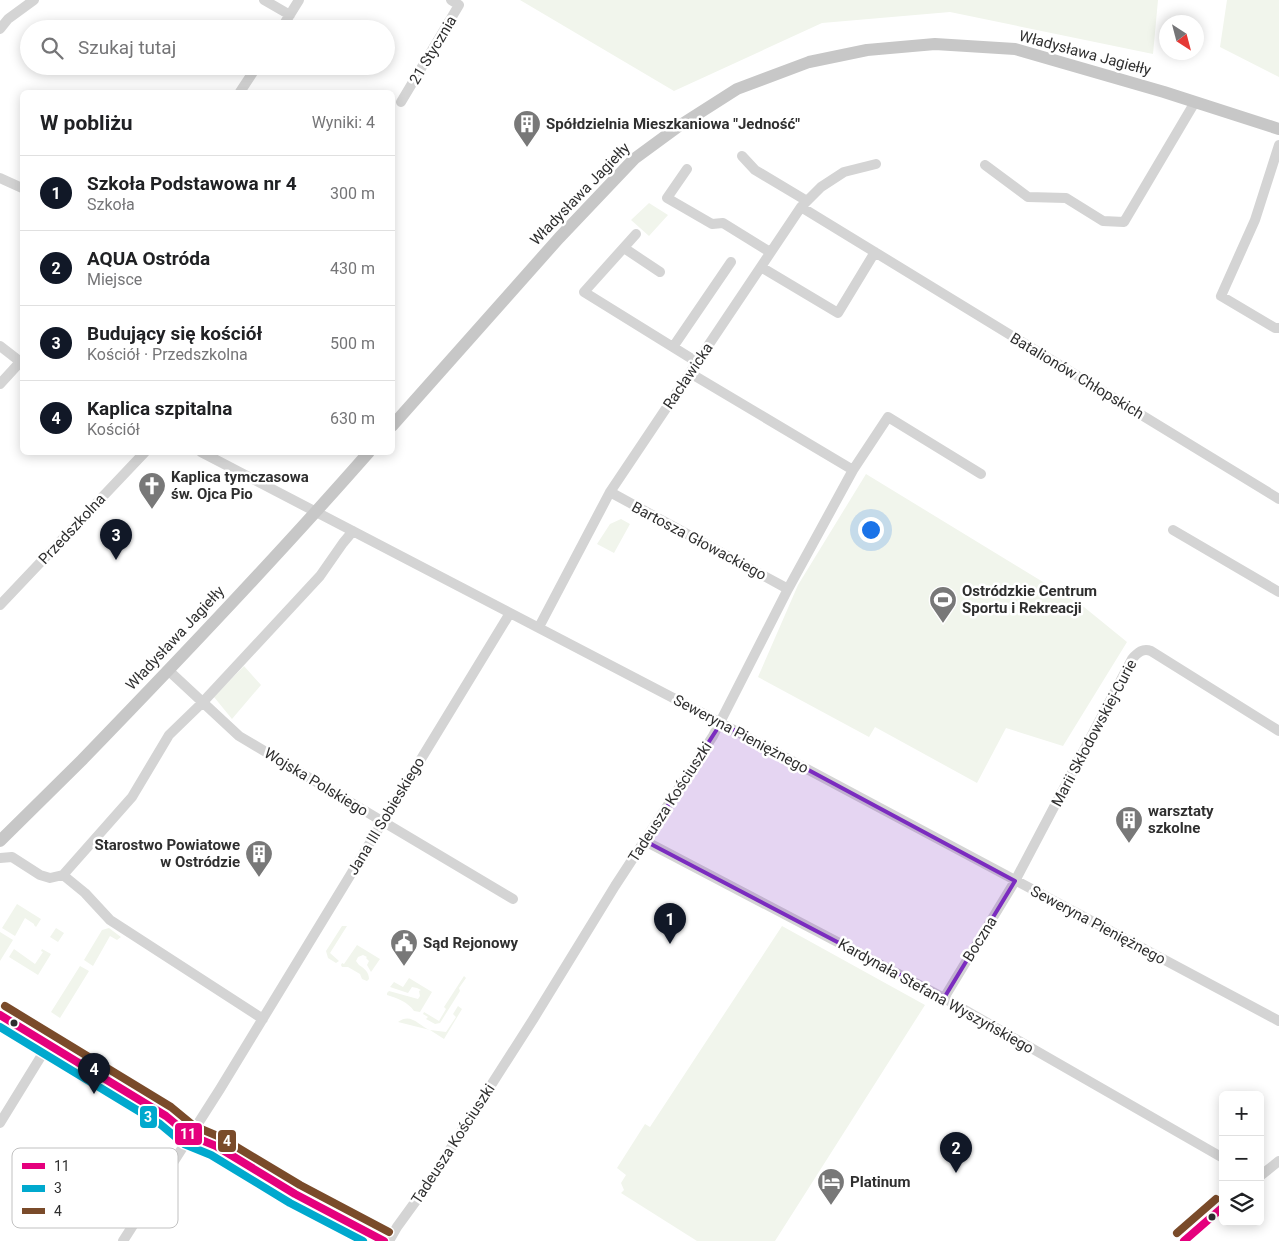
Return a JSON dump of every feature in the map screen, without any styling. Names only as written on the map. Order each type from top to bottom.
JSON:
[{"type":"main road","name":"Władysława Jagiełły","points":[[395,423],[559,238],[634,159],[679,126],[737,89],[809,62],[866,50],[935,44],[1015,49],[1093,71],[1279,129]]},
{"type":"main road","name":"Władysława Jagiełły","points":[[0,841],[80,762],[168,670],[316,512],[366,455]]},
{"type":"street","points":[[0,28],[8,19],[34,0]]},
{"type":"street","points":[[264,0],[290,15]]},
{"type":"street","points":[[287,20],[299,0]]},
{"type":"street","name":"21 Stycznia","points":[[401,102],[459,5],[451,0]]},
{"type":"street","points":[[241,90],[251,75]]},
{"type":"street","points":[[985,165],[1028,197],[1066,198],[1103,221],[1124,222],[1195,102]]},
{"type":"street","points":[[1279,145],[1254,220],[1221,296],[1275,328],[1279,328]]},
{"type":"street","name":"Batalionów Chłopskich","points":[[742,156],[754,170],[875,252],[1279,499]]},
{"type":"street","name":"Racławicka","points":[[539,628],[610,492],[804,204],[821,187],[844,172],[876,164]]},
{"type":"street","points":[[687,169],[667,198],[712,224],[723,224],[770,252]]},
{"type":"street","points":[[0,178],[20,187]]},
{"type":"street","points":[[636,234],[584,292],[697,362]]},
{"type":"street","points":[[624,248],[660,272]]},
{"type":"street","points":[[761,267],[838,313],[875,252]]},
{"type":"street","points":[[673,347],[731,262]]},
{"type":"street","points":[[0,346],[20,361]]},
{"type":"street","points":[[0,384],[20,364]]},
{"type":"street","points":[[690,373],[853,470]]},
{"type":"street","name":"Tadeusza Kościuszki","points":[[388,1241],[426,1187],[720,723],[788,589],[853,470],[888,417],[981,474]]},
{"type":"street","name":"Przedszkolna","points":[[0,605],[142,455]]},
{"type":"street","name":"Seweryna Pieniężnego","points":[[206,455],[720,723],[1279,1021]]},
{"type":"street","name":"Bartosza Głowackiego","points":[[610,492],[788,589]]},
{"type":"street","points":[[1173,530],[1279,592]]},
{"type":"street","points":[[0,858],[12,857],[40,875],[50,878],[62,875],[132,797],[168,735],[202,703],[320,576],[353,531]]},
{"type":"street","name":"Jana III Sobieskiego","points":[[178,1153],[197,1126],[263,1019],[510,613]]},
{"type":"street","name":"Marii Skłodowskiej-Curie","points":[[1016,881],[1132,658],[1140,651],[1152,651],[1279,731]]},
{"type":"street","name":"Wojska Polskiego","points":[[168,670],[239,736],[513,899]]},
{"type":"street","name":"Kardynała Stefana Wyszyńskiego","points":[[645,841],[944,998],[1219,1156]]},
{"type":"street","points":[[62,875],[85,893],[110,920],[263,1019]]},
{"type":"street","name":"Boczna","points":[[944,998],[1016,881]]},
{"type":"street","points":[[0,1015],[166,1116],[189,1135],[216,1146],[295,1194],[384,1241]]},
{"type":"street","points":[[0,1123],[48,1044]]},
{"type":"street","points":[[1264,1173],[1279,1160]]},
{"type":"street","points":[[1184,1241],[1219,1210]]},
{"type":"street","name":"Jana III Sobieskiego","points":[[124,1241],[132,1228]]},
{"type":"highlighted area","points":[[721,723],[1015,881],[944,998],[645,841]]},
{"type":"shaded area","points":[[520,0],[1158,0],[1153,54],[950,12],[822,23],[674,91]]},
{"type":"shaded area","points":[[1227,0],[1279,0],[1279,77],[1220,47]]},
{"type":"shaded area","points":[[649,203],[668,215],[649,236],[631,220]]},
{"type":"shaded area","name":"Ostródzkie Centrum Sportu i Rekreacji","points":[[866,474],[1084,607],[1127,642],[1063,746],[1006,728],[977,783],[875,727],[869,737],[758,677],[798,585]]},
{"type":"shaded area","points":[[621,519],[630,524],[614,553],[597,544],[610,524]]},
{"type":"shaded area","points":[[244,666],[261,685],[232,719],[214,697]]},
{"type":"shaded area","points":[[17,904],[41,919],[36,927],[25,918],[15,936],[2,928]]},
{"type":"shaded area","points":[[342,926],[347,926],[330,953],[339,961],[336,963],[328,958],[326,951]]},
{"type":"shaded area","points":[[782,926],[925,1005],[775,1241],[697,1241],[621,1193],[624,1190],[621,1183],[626,1175],[617,1168],[645,1124],[650,1127]]},
{"type":"shaded area","points":[[56,928],[64,933],[58,942],[50,937]]},
{"type":"shaded area","points":[[109,928],[121,937],[117,940],[110,936],[93,966],[84,960],[102,930]]},
{"type":"shaded area","points":[[0,932],[13,940],[0,961]]},
{"type":"shaded area","points":[[357,945],[380,959],[371,972],[367,965],[369,961],[367,957],[363,955],[358,957],[356,961],[368,974],[369,979],[367,981],[362,979],[360,974],[341,965],[342,963],[344,964]]},
{"type":"shaded area","points":[[14,949],[35,964],[43,952],[41,951],[42,949],[51,954],[38,975],[9,957]]},
{"type":"shaded area","points":[[80,966],[89,971],[60,1018],[51,1012]]},
{"type":"shaded area","points":[[464,976],[466,978],[459,988],[460,991],[440,1023],[435,1024],[426,1019],[428,1017],[423,1014],[424,1012],[439,1021],[446,1009],[444,1007]]},
{"type":"shaded area","points":[[409,978],[432,992],[420,1012],[414,1011],[405,1003],[387,995],[389,991],[418,999],[420,996],[419,991],[421,990],[417,988],[412,987],[408,993],[390,987],[394,982],[403,987]]},
{"type":"shaded area","points":[[458,1006],[462,1009],[444,1039],[430,1030],[446,1032],[456,1017],[453,1014]]},
{"type":"shaded area","points":[[407,1018],[411,1019],[430,1030],[398,1022]]},
{"type":"transit line","name":"4","points":[[5,1006],[171,1107],[194,1126],[220,1137],[300,1185],[389,1232]]},
{"type":"transit line","name":"11","points":[[0,1015],[166,1116],[189,1135],[216,1146],[295,1194],[384,1241]]},
{"type":"transit line","name":"3","points":[[0,1027],[160,1124],[184,1144],[211,1155],[290,1203],[363,1241]]},
{"type":"transit line","name":"4","points":[[1177,1233],[1216,1199]]},
{"type":"transit line","name":"11","points":[[1184,1241],[1219,1210]]},
{"type":"place","name":"Spółdzielnia Mieszkaniowa \"Jedność\"","points":[[527,148]]},
{"type":"place","name":"Kaplica tymczasowa św. Ojca Pio","points":[[152,510]]},
{"type":"place","name":"Budujący się kościół","points":[[116,560]]},
{"type":"place","name":"Ostródzkie Centrum Sportu i Rekreacji","points":[[943,624]]},
{"type":"place","name":"warsztaty szkolne","points":[[1129,844]]},
{"type":"place","name":"Starostwo Powiatowe w Ostródzie","points":[[259,878]]},
{"type":"place","name":"Szkoła Podstawowa nr 4","points":[[670,944]]},
{"type":"place","name":"Sąd Rejonowy","points":[[404,967]]},
{"type":"place","name":"Kaplica szpitalna","points":[[94,1094]]},
{"type":"place","name":"AQUA Ostróda","points":[[956,1173]]},
{"type":"place","name":"Platinum","points":[[831,1206]]}]
